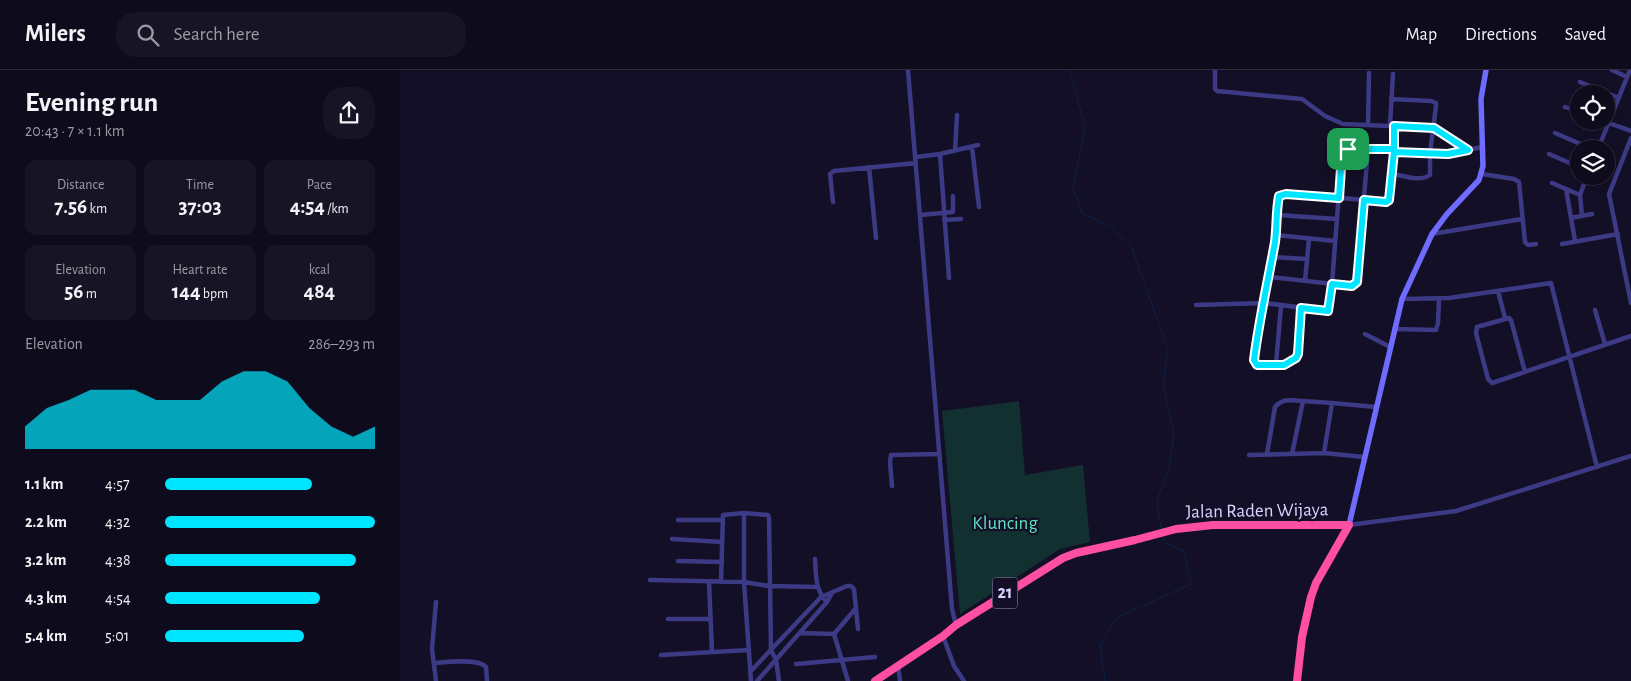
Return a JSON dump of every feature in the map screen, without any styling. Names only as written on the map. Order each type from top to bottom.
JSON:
[{"type":"highway","name":"Jalan Raden Wijaya","points":[[875,681],[943,636],[956,625],[1063,558],[1076,553],[1165,532],[1213,525],[1349,526]]},
{"type":"highway","points":[[1297,681],[1302,637],[1311,597],[1316,583],[1349,526]]},
{"type":"street","points":[[908,70],[952,609],[956,625]]},
{"type":"street","points":[[1215,70],[1214,90],[1217,91],[1302,98],[1329,119],[1343,124],[1434,128],[1468,150]]},
{"type":"street","points":[[1486,70],[1481,99],[1482,174],[1479,180],[1447,214],[1432,234],[1402,299],[1349,526],[1456,511],[1631,456]]},
{"type":"street","points":[[1612,70],[1627,77]]},
{"type":"street","points":[[1615,105],[1630,70]]},
{"type":"street","points":[[1368,125],[1369,73]]},
{"type":"street","points":[[1301,308],[1298,354],[1296,358],[1288,363],[1258,366],[1254,361],[1276,235],[1278,198],[1283,194],[1388,201],[1393,174],[1394,151],[1391,99],[1392,74]]},
{"type":"street","points":[[1580,82],[1619,98]]},
{"type":"street","points":[[1391,99],[1434,102],[1436,106],[1428,177],[1418,178],[1393,174]]},
{"type":"street","points":[[1565,108],[1570,109]]},
{"type":"street","points":[[954,151],[957,115]]},
{"type":"street","points":[[1615,125],[1631,131]]},
{"type":"street","points":[[1555,133],[1571,140]]},
{"type":"street","points":[[1631,138],[1609,194],[1631,303]]},
{"type":"street","points":[[1334,143],[1334,147],[1344,151],[1368,149],[1448,154],[1482,147]]},
{"type":"street","points":[[916,157],[940,154],[978,145]]},
{"type":"street","points":[[972,147],[979,207]]},
{"type":"street","points":[[1269,276],[1352,286],[1357,282],[1368,149]]},
{"type":"street","points":[[1196,305],[1265,303],[1328,311],[1332,284],[1342,153],[1344,151]]},
{"type":"street","points":[[940,154],[949,278]]},
{"type":"street","points":[[1549,154],[1570,163]]},
{"type":"street","points":[[832,202],[831,173],[836,170],[916,163]]},
{"type":"street","points":[[869,167],[876,238]]},
{"type":"street","points":[[1482,174],[1514,179],[1519,182],[1526,243],[1529,245],[1536,244]]},
{"type":"street","points":[[1552,184],[1580,195]]},
{"type":"street","points":[[1582,216],[1580,195],[1584,185]]},
{"type":"street","points":[[1566,189],[1575,242]]},
{"type":"street","points":[[920,215],[954,211],[953,196]]},
{"type":"street","points":[[1571,218],[1592,214]]},
{"type":"street","points":[[1278,215],[1337,219]]},
{"type":"street","points":[[944,220],[961,219]]},
{"type":"street","points":[[1432,234],[1522,219]]},
{"type":"street","points":[[1562,244],[1618,234]]},
{"type":"street","points":[[1276,235],[1335,240]]},
{"type":"street","points":[[1304,281],[1309,238]]},
{"type":"street","points":[[1272,257],[1307,259]]},
{"type":"street","points":[[1402,299],[1438,298],[1498,292],[1551,283],[1597,467]]},
{"type":"street","points":[[1498,292],[1505,318]]},
{"type":"street","points":[[1394,329],[1436,330],[1438,324],[1438,298]]},
{"type":"street","points":[[1276,364],[1281,306]]},
{"type":"street","points":[[1595,310],[1606,344]]},
{"type":"street","points":[[1525,372],[1512,320],[1505,318],[1477,327],[1476,333],[1488,379],[1489,382],[1494,383],[1631,336]]},
{"type":"street","points":[[1365,334],[1390,347]]},
{"type":"street","points":[[1267,454],[1275,407],[1286,400],[1376,407]]},
{"type":"street","points":[[1292,454],[1302,401]]},
{"type":"street","points":[[1324,453],[1332,403]]},
{"type":"street","points":[[1250,455],[1324,453],[1364,457]]},
{"type":"street","points":[[892,486],[890,462],[892,456],[939,454]]},
{"type":"street","points":[[744,513],[744,582],[751,681]]},
{"type":"street","points":[[721,582],[723,515],[744,513],[766,515],[769,517],[771,650],[776,660],[779,681]]},
{"type":"street","points":[[678,520],[722,520]]},
{"type":"street","points":[[672,539],[722,542]]},
{"type":"street","points":[[815,559],[818,587],[821,597],[827,602]]},
{"type":"street","points":[[678,561],[722,562]]},
{"type":"street","points":[[650,580],[744,582],[769,586],[818,587]]},
{"type":"street","points":[[709,582],[712,652]]},
{"type":"street","points":[[750,672],[821,597],[847,586],[851,586],[854,589],[858,629]]},
{"type":"street","points":[[757,681],[827,602],[832,593]]},
{"type":"street","points":[[436,602],[433,628],[436,681]]},
{"type":"street","points":[[834,634],[856,608]]},
{"type":"street","points":[[668,619],[711,619]]},
{"type":"street","points":[[800,633],[834,634]]},
{"type":"street","points":[[834,634],[848,681]]},
{"type":"street","points":[[943,636],[954,666],[964,681]]},
{"type":"street","points":[[661,655],[749,650]]},
{"type":"street","points":[[796,664],[875,657]]},
{"type":"street","points":[[434,663],[466,662],[483,664],[486,666],[487,681]]},
{"type":"street","points":[[898,665],[900,681]]},
{"type":"green space","name":"Kluncing","points":[[1019,401],[1025,475],[1083,465],[1090,542],[1060,549],[960,614],[942,411]]},
{"type":"waterway","points":[[1070,70],[1085,128],[1073,190],[1083,214],[1110,226],[1131,246],[1168,349],[1163,384],[1174,434],[1169,468],[1157,501],[1161,529]]},
{"type":"waterway","points":[[1105,681],[1100,645],[1116,618],[1191,584],[1184,551],[1165,543],[1163,536]]},
{"type":"route","points":[[1394,126],[1434,128],[1468,150],[1448,154],[1394,152],[1389,200],[1386,202],[1364,200],[1357,282],[1352,286],[1332,284],[1330,309],[1328,311],[1301,308],[1298,354],[1296,358],[1284,365],[1258,366],[1254,360],[1276,235],[1278,198],[1286,194],[1339,198],[1342,153],[1348,149],[1394,149],[1394,126]]}]
